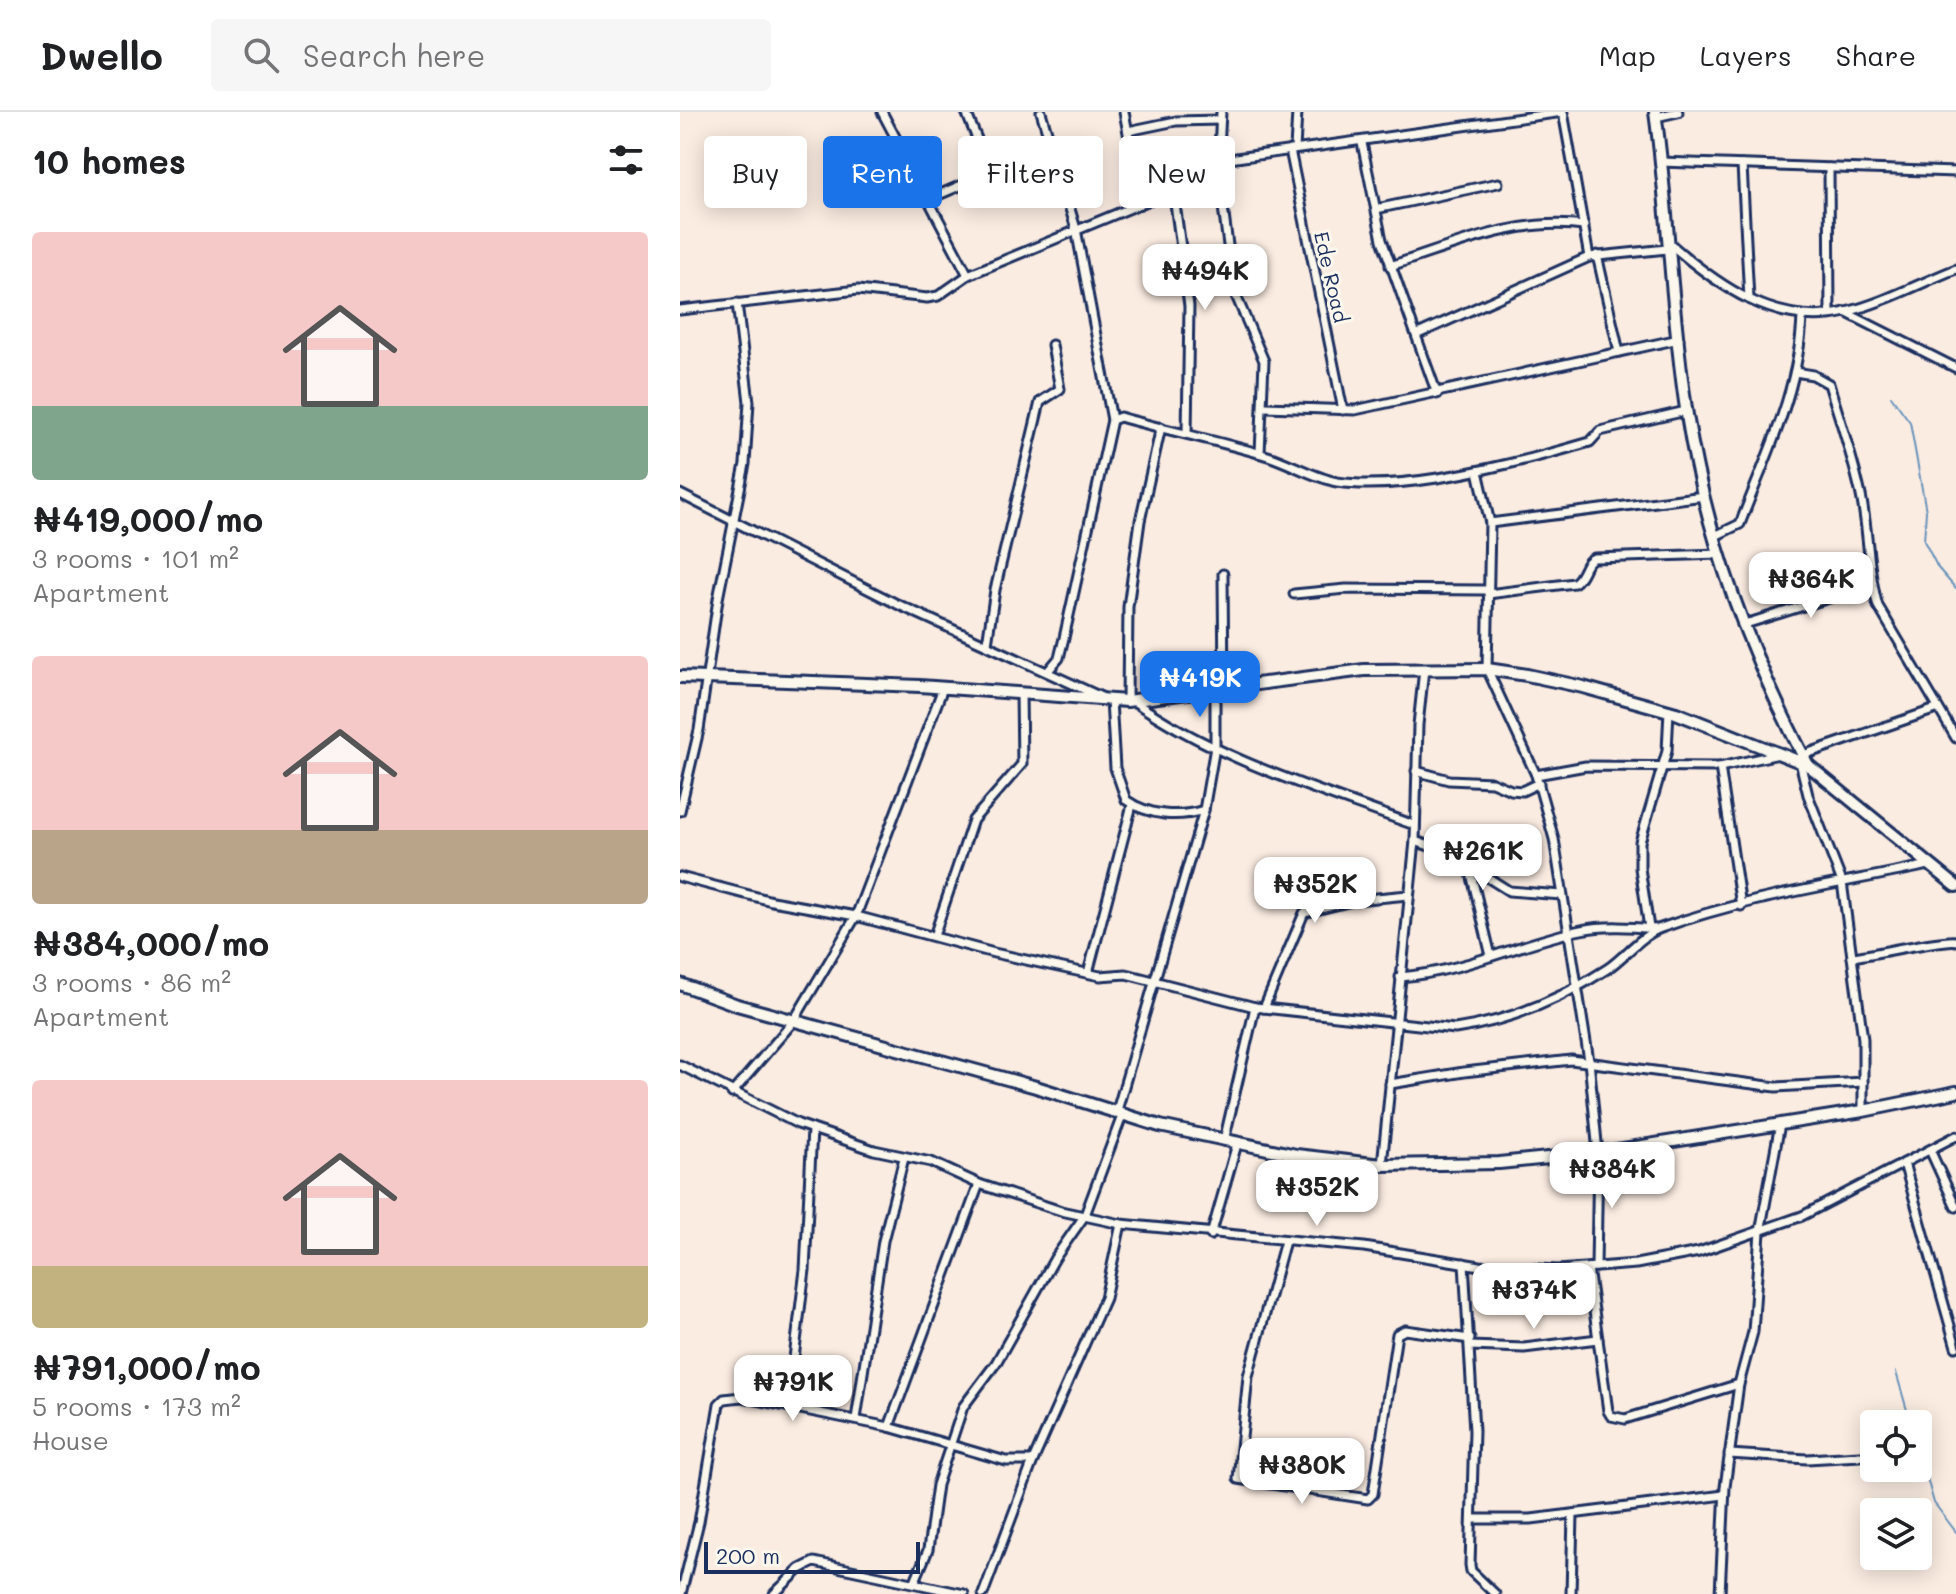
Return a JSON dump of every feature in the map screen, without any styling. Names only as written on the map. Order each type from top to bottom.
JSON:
[{"type":"street","points":[[882,112],[895,136]]},
{"type":"street","points":[[966,112],[976,136]]},
{"type":"street","points":[[1041,112],[1047,136]]},
{"type":"street","points":[[1124,112],[1129,136]]},
{"type":"street","name":"Ede Road","points":[[1297,112],[1293,150],[1343,410]]},
{"type":"street","points":[[1484,112],[1487,124]]},
{"type":"street","points":[[1235,158],[1362,143],[1563,112],[1584,226],[1619,352]]},
{"type":"street","points":[[1678,112],[1655,115],[1686,411],[1704,496],[1742,625],[1804,761],[1813,808],[1842,882],[1863,1039],[1863,1111]]},
{"type":"street","points":[[1128,131],[1220,116],[1219,136]]},
{"type":"street","points":[[1362,143],[1390,266],[1418,334],[1437,394]]},
{"type":"street","points":[[1658,162],[1956,172]]},
{"type":"street","points":[[1742,165],[1749,299]]},
{"type":"street","points":[[1829,168],[1830,313]]},
{"type":"street","points":[[1376,209],[1498,183]]},
{"type":"street","points":[[934,208],[968,275]]},
{"type":"street","points":[[1048,671],[1059,658],[1112,420],[1069,208]]},
{"type":"street","points":[[680,310],[858,290],[927,298],[938,296],[968,275],[1125,208]]},
{"type":"street","points":[[1176,208],[1189,306],[1187,434]]},
{"type":"street","points":[[1223,208],[1234,291],[1263,352],[1265,407],[1260,453]]},
{"type":"street","points":[[1390,266],[1521,225],[1551,222],[1584,226]]},
{"type":"street","points":[[1418,334],[1593,256],[1667,245],[1721,285],[1776,311],[1802,315],[1845,312],[1956,269]]},
{"type":"street","points":[[680,811],[745,464],[749,402],[737,303]]},
{"type":"street","points":[[1845,312],[1956,368]]},
{"type":"street","points":[[1715,536],[1740,524],[1780,425],[1795,372],[1802,315]]},
{"type":"street","points":[[1265,407],[1343,410],[1437,394],[1679,339]]},
{"type":"street","points":[[987,644],[995,590],[1040,402],[1060,389],[1052,345]]},
{"type":"street","points":[[1795,372],[1813,375],[1829,384],[1860,491],[1871,552],[1871,585],[1878,606],[1936,709],[1956,738]]},
{"type":"street","points":[[1112,420],[1120,417],[1260,453],[1339,482],[1478,471],[1590,442],[1600,431],[1686,411]]},
{"type":"street","points":[[1130,701],[1128,607],[1140,521],[1161,427]]},
{"type":"street","points":[[1478,471],[1490,523],[1487,669],[1537,779],[1554,839],[1589,1061],[1598,1153],[1592,1268],[1608,1411],[1617,1419],[1739,1384]]},
{"type":"street","points":[[680,494],[897,604],[1109,700]]},
{"type":"street","points":[[1490,523],[1704,496]]},
{"type":"street","points":[[1294,594],[1346,589],[1488,592],[1574,583],[1582,578],[1587,562],[1594,558],[1720,554]]},
{"type":"street","points":[[915,1581],[928,1550],[937,1485],[963,1407],[996,1363],[1055,1258],[1085,1215],[1119,1115],[1204,810],[1215,747],[1220,690],[1223,574]]},
{"type":"street","points":[[1742,625],[1871,585]]},
{"type":"street","points":[[1382,1165],[1415,841],[1416,771],[1424,669]]},
{"type":"street","points":[[680,677],[943,688],[1130,701],[1364,670],[1487,669],[1583,687],[1669,710],[1804,761],[1956,886]]},
{"type":"street","points":[[732,1093],[793,1022],[856,916],[943,688]]},
{"type":"street","points":[[934,936],[973,820],[1022,764],[1021,693]]},
{"type":"street","points":[[1109,700],[1119,789],[1132,805],[1160,814],[1188,815],[1204,810]]},
{"type":"street","points":[[1130,701],[1160,720],[1215,747],[1414,825]]},
{"type":"street","points":[[1804,761],[1936,709]]},
{"type":"street","points":[[1653,929],[1640,868],[1640,842],[1655,785],[1664,765],[1669,710]]},
{"type":"street","points":[[1416,771],[1449,780],[1492,782],[1522,791],[1537,779],[1586,766],[1618,769],[1664,765],[1720,767],[1782,754]]},
{"type":"street","points":[[1720,767],[1741,906]]},
{"type":"street","points":[[1088,973],[1132,805]]},
{"type":"street","points":[[1415,841],[1469,865],[1509,891],[1562,895]]},
{"type":"street","points":[[1469,865],[1491,956]]},
{"type":"street","points":[[1400,977],[1449,972],[1491,956],[1583,929],[1653,929],[1842,882],[1929,865]]},
{"type":"street","points":[[680,877],[772,901],[856,916],[1100,976],[1126,974],[1259,1007],[1455,1029],[1485,1024],[1541,1005],[1607,969],[1653,929]]},
{"type":"street","points":[[1224,1141],[1259,1007],[1304,913],[1356,900],[1408,895]]},
{"type":"street","points":[[1852,957],[1908,950],[1945,939],[1956,941]]},
{"type":"street","points":[[680,984],[793,1022],[1036,1087],[1119,1115],[1237,1144],[1382,1165],[1499,1163],[1598,1153],[1863,1111],[1956,1092]]},
{"type":"street","points":[[1390,1084],[1495,1068],[1589,1061],[1776,1087],[1863,1082]]},
{"type":"street","points":[[680,1065],[732,1093],[812,1129],[904,1158],[931,1162],[979,1184],[1121,1224],[1404,1252],[1464,1263],[1558,1270],[1636,1264],[1699,1252],[1760,1232],[1802,1216],[1956,1136]]},
{"type":"street","points":[[1720,1594],[1729,1454],[1739,1384],[1758,1298],[1760,1232],[1780,1124]]},
{"type":"street","points":[[788,1406],[805,1270],[812,1129]]},
{"type":"street","points":[[1211,1235],[1237,1144]]},
{"type":"street","points":[[1930,1150],[1956,1207]]},
{"type":"street","points":[[856,1419],[883,1241],[904,1158]]},
{"type":"street","points":[[1904,1163],[1956,1347]]},
{"type":"street","points":[[889,1427],[979,1184]]},
{"type":"street","points":[[983,1594],[1033,1461],[1105,1298],[1121,1224]]},
{"type":"street","points":[[1285,1241],[1248,1376],[1238,1479],[1368,1499],[1373,1494],[1397,1334],[1405,1330],[1524,1348],[1598,1339]]},
{"type":"street","points":[[1464,1263],[1470,1342],[1471,1571],[1495,1594]]},
{"type":"street","points":[[681,1594],[699,1522],[719,1404],[729,1397],[856,1419],[1006,1461],[1033,1461]]},
{"type":"street","points":[[1729,1454],[1807,1459],[1860,1456]]},
{"type":"street","points":[[1473,1519],[1573,1515],[1724,1495]]},
{"type":"street","points":[[1571,1594],[1573,1515]]},
{"type":"street","points":[[774,1594],[800,1569],[814,1562],[915,1581],[964,1594]]},
{"type":"waterway","points":[[1891,396],[1910,422],[1926,511],[1924,541],[1938,568],[1956,589]]},
{"type":"waterway","points":[[1896,1372],[1907,1410]]},
{"type":"waterway","points":[[1928,1482],[1934,1503],[1956,1532]]}]
